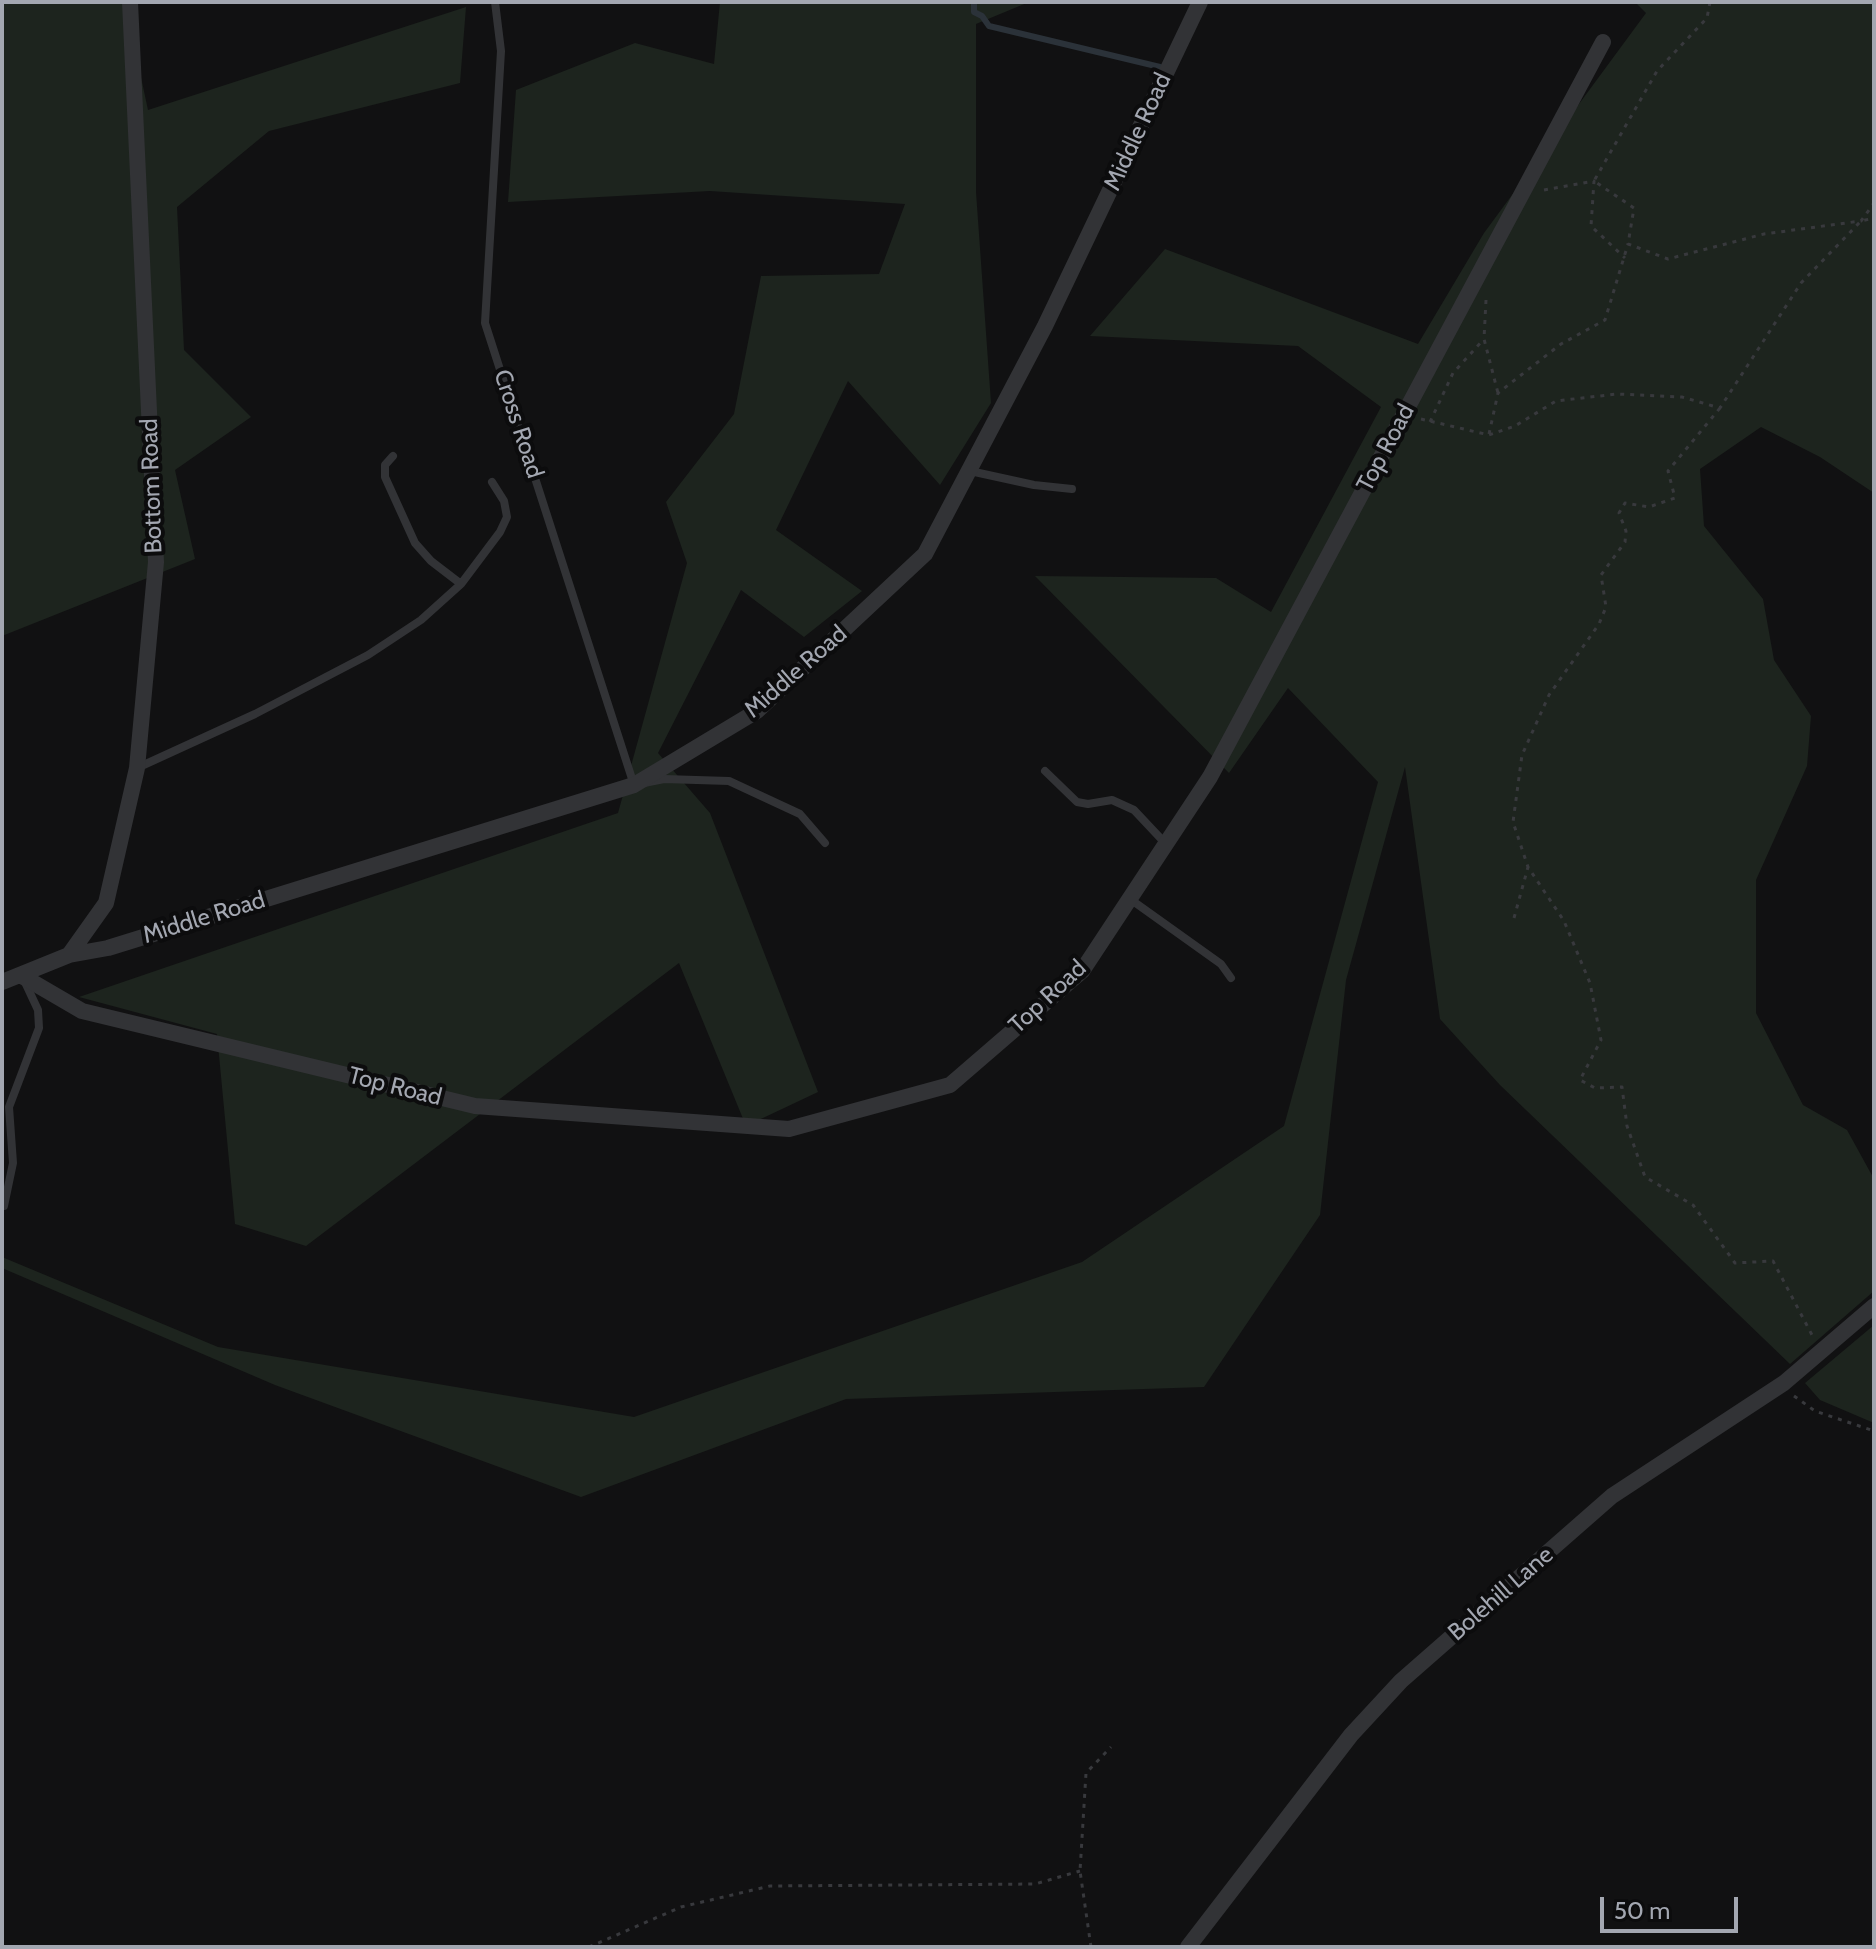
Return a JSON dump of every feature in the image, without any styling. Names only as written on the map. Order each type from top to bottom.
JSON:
[{"type":"street","name":"Bottom Road","points":[[69,955],[106,903],[137,768],[156,562],[130,2]]},
{"type":"street","name":"Middle Road","points":[[22,976],[69,955],[108,948],[634,785],[757,711],[925,554],[1045,326],[1200,2]]},
{"type":"street","name":"Top Road","points":[[22,976],[82,1011],[475,1106],[789,1129],[950,1085],[1082,971],[1210,777],[1603,42]]},
{"type":"street","points":[[2,982],[22,976]]},
{"type":"street","name":"Bolehill Lane","points":[[1188,1947],[1351,1735],[1401,1681],[1612,1496],[1784,1383],[1874,1306]]},
{"type":"lane","name":"Cross Road","points":[[495,2],[501,51],[485,323],[634,785]]},
{"type":"lane","points":[[393,456],[385,465],[385,477],[415,543],[431,561],[461,584]]},
{"type":"lane","points":[[969,470],[1034,485],[1072,489]]},
{"type":"lane","points":[[137,768],[255,714],[368,655],[421,620],[461,584],[488,551],[507,517],[504,501],[492,482]]},
{"type":"lane","points":[[1045,771],[1077,802],[1088,804],[1112,800],[1134,810],[1166,844]]},
{"type":"lane","points":[[634,785],[664,779],[729,781],[800,814],[825,843]]},
{"type":"lane","points":[[1130,899],[1221,964],[1231,978]]},
{"type":"lane","points":[[4,1206],[13,1163],[9,1107],[39,1028],[38,1010],[22,976]]},
{"type":"path","points":[[1625,258],[1591,226],[1594,181],[1657,71],[1707,18],[1710,2]]},
{"type":"path","points":[[1498,393],[1561,344],[1605,320],[1628,244],[1634,208],[1594,181],[1545,188],[1537,203]]},
{"type":"path","points":[[1822,1350],[1773,1261],[1735,1263],[1693,1205],[1645,1177],[1627,1126],[1622,1087],[1595,1088],[1580,1080],[1601,1040],[1590,983],[1564,921],[1528,867],[1513,822],[1522,755],[1549,695],[1599,624],[1606,607],[1601,575],[1625,542],[1626,531],[1619,513],[1625,503],[1649,507],[1675,498],[1668,471],[1720,408],[1801,283],[1861,221],[1874,203]]},
{"type":"path","points":[[1628,244],[1668,259],[1764,234],[1874,218]]},
{"type":"path","points":[[1489,435],[1498,393],[1484,339],[1485,301],[1493,287]]},
{"type":"path","points":[[1430,422],[1453,373],[1484,339]]},
{"type":"path","points":[[1403,415],[1489,435],[1515,426],[1556,401],[1591,395],[1682,397],[1720,408]]},
{"type":"path","points":[[1514,918],[1528,867]]},
{"type":"path","points":[[1784,1383],[1791,1394],[1815,1411],[1874,1431]]},
{"type":"path","points":[[1091,1947],[1080,1871],[1086,1773],[1111,1747]]},
{"type":"path","points":[[589,1947],[681,1907],[770,1886],[1035,1884],[1080,1871]]},
{"type":"shaded area","points":[[2,2],[125,2],[148,110],[466,7],[460,83],[269,131],[177,207],[184,350],[251,417],[175,470],[195,559],[2,636]]},
{"type":"shaded area","points":[[720,2],[1029,2],[976,24],[976,192],[991,403],[940,485],[848,381],[776,530],[862,591],[804,637],[741,590],[658,753],[710,813],[818,1092],[746,1126],[679,963],[306,1246],[235,1224],[217,1034],[79,997],[618,813],[687,563],[666,502],[734,414],[761,276],[879,274],[905,204],[710,191],[508,202],[516,90],[635,43],[714,64]]},
{"type":"shaded area","points":[[1635,2],[1874,2],[1874,493],[1820,457],[1761,427],[1700,469],[1704,526],[1763,599],[1774,660],[1811,716],[1807,766],[1756,880],[1756,1013],[1803,1105],[1847,1130],[1874,1179],[1874,1291],[1790,1364],[1500,1085],[1440,1019],[1405,767],[1346,980],[1320,1215],[1204,1387],[846,1399],[581,1497],[275,1385],[2,1268],[2,1257],[218,1347],[634,1417],[1082,1262],[1284,1126],[1378,782],[1288,688],[1229,773],[1035,576],[1216,578],[1271,612],[1381,407],[1298,346],[1090,336],[1165,249],[1418,344],[1484,233],[1646,13]]},
{"type":"shaded area","points":[[1874,1325],[1874,1423],[1820,1400],[1805,1383]]},
{"type":"waterway","points":[[974,2],[974,12],[982,16],[989,26],[1160,67]]}]
